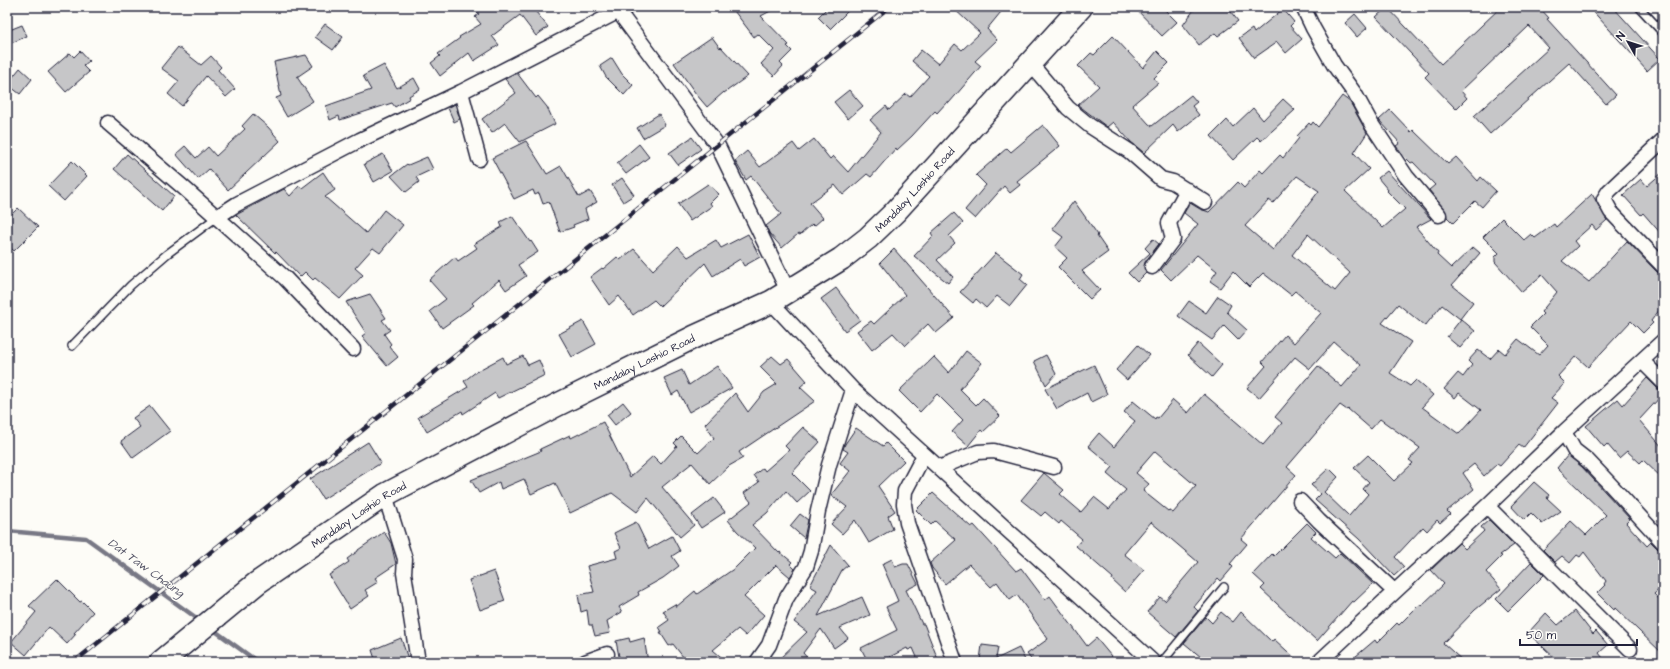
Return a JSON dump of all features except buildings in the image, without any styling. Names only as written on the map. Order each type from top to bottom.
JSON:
[{"type":"highway","name":"Mandalay Lashio Road","points":[[161,662],[257,583],[385,495],[555,406],[694,337],[780,297],[841,259],[868,238],[895,212],[1081,7]]},
{"type":"street","points":[[1303,7],[1334,65],[1355,94],[1372,125],[1406,176],[1439,215]]},
{"type":"street","points":[[217,217],[237,204],[360,140],[461,92],[620,8],[718,146],[780,297],[853,390],[1153,662]]},
{"type":"street","points":[[1030,64],[1068,108],[1090,126],[1129,151],[1162,179],[1173,182],[1205,202]]},
{"type":"street","points":[[461,92],[479,159]]},
{"type":"street","points":[[108,123],[285,278],[353,349]]},
{"type":"street","points":[[1662,142],[1609,191],[1604,199],[1611,212],[1663,266]]},
{"type":"street","points":[[1152,267],[1173,239],[1169,223],[1187,190]]},
{"type":"street","points":[[1319,662],[1663,341]]},
{"type":"street","points":[[1642,361],[1663,382]]},
{"type":"street","points":[[757,662],[769,645],[786,598],[806,567],[811,552],[818,511],[829,465],[853,390]]},
{"type":"street","points":[[1564,432],[1574,450],[1588,461],[1663,542]]},
{"type":"street","points":[[939,468],[978,452],[994,451],[1054,466]]},
{"type":"street","points":[[924,455],[905,491],[904,504],[907,523],[955,662]]},
{"type":"street","points":[[385,495],[405,559],[404,573],[418,662]]},
{"type":"street","points":[[1300,501],[1318,521],[1394,591]]},
{"type":"street","points":[[1487,506],[1630,649]]},
{"type":"street","points":[[585,662],[607,654]]},
{"type":"lane","points":[[1640,7],[1663,33]]},
{"type":"lane","points":[[72,346],[131,285],[167,254],[217,217]]},
{"type":"lane","points":[[1162,662],[1224,587]]},
{"type":"waterway","name":"Dat Taw Chaung","points":[[7,531],[86,538],[202,622]]},
{"type":"waterway","name":"Dat Taw Chaung","points":[[211,628],[258,662]]},
{"type":"railway","points":[[74,662],[889,7]]}]
